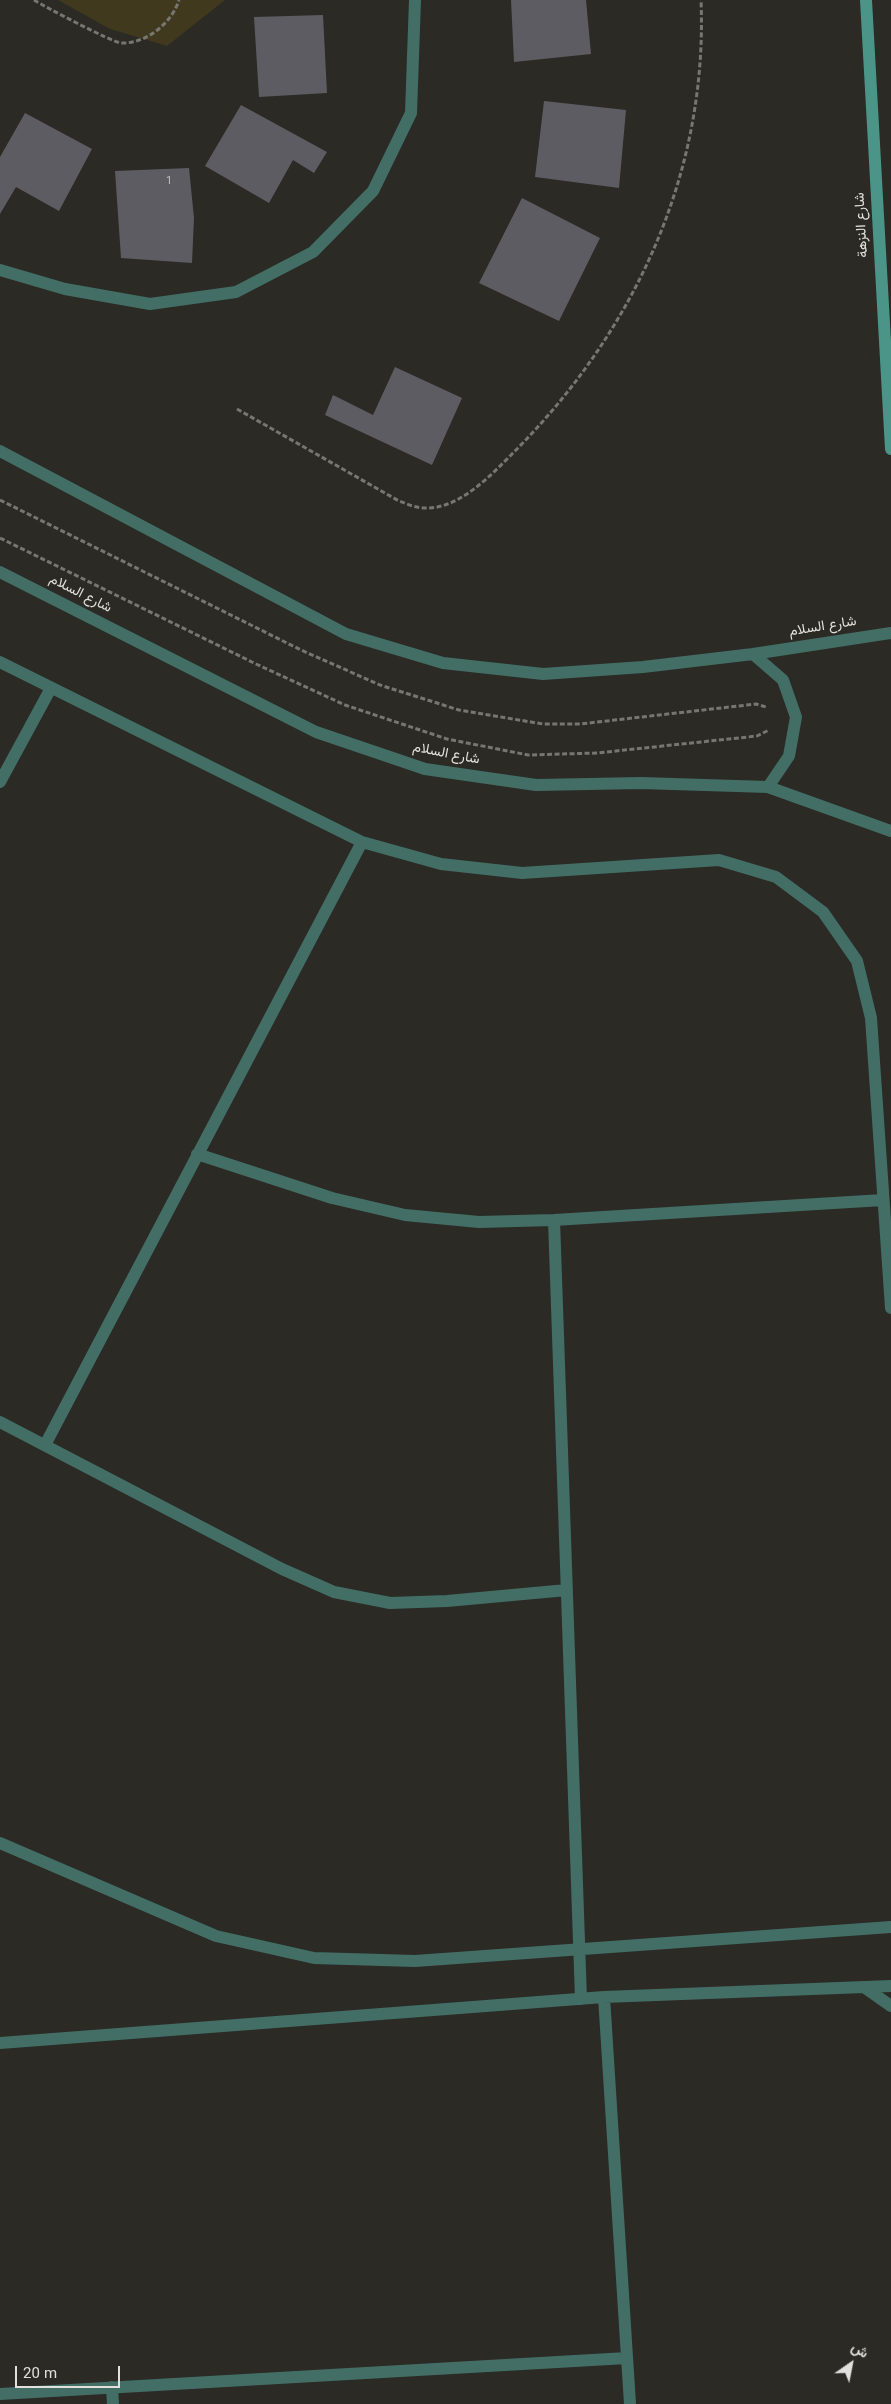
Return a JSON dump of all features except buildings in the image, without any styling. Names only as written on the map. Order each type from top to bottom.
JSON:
[{"type":"main road","name":"شارع النزهة","points":[[866,0],[891,449]]},
{"type":"street","points":[[0,270],[65,289],[150,304],[236,292],[313,252],[373,190],[410,113],[415,0]]},
{"type":"street","name":"شارع السلام","points":[[0,451],[346,634],[443,663],[543,674],[643,667],[753,654],[891,633]]},
{"type":"street","name":"شارع السلام","points":[[0,572],[316,732],[425,769],[536,785],[641,784],[768,787],[891,832]]},
{"type":"street","points":[[753,654],[783,680],[796,717],[789,756],[768,787]]},
{"type":"street","points":[[0,662],[362,842],[441,864],[522,873],[719,860],[776,877],[823,912],[857,961],[871,1018],[891,1308]]},
{"type":"street","points":[[0,782],[51,688]]},
{"type":"street","points":[[45,1445],[362,842]]},
{"type":"street","points":[[198,1154],[332,1198],[405,1215],[479,1222],[554,1220],[883,1200]]},
{"type":"street","points":[[554,1220],[581,1999]]},
{"type":"street","points":[[0,1422],[282,1569],[334,1592],[390,1603],[447,1601],[567,1590]]},
{"type":"street","points":[[0,1844],[216,1936],[314,1958],[415,1961],[579,1950],[888,1924]]},
{"type":"street","points":[[0,2043],[604,1997],[891,1986]]},
{"type":"street","points":[[864,1987],[891,2006]]},
{"type":"street","points":[[604,1997],[630,2404]]},
{"type":"street","points":[[0,2394],[627,2358]]},
{"type":"street","points":[[112,2387],[113,2404]]},
{"type":"path","points":[[34,0],[120,43],[144,38],[162,26],[177,8],[179,0]]},
{"type":"path","points":[[237,410],[399,501],[417,507],[446,504],[464,496],[506,460],[543,422],[593,360],[636,289],[666,220],[688,146],[695,109],[702,34],[700,0]]},
{"type":"path","points":[[0,538],[256,664],[345,705],[447,739],[528,755],[597,753],[757,736],[768,731],[771,726]]},
{"type":"path","points":[[756,704],[768,708],[771,714]]},
{"type":"shaded area","points":[[58,0],[225,0],[167,46],[110,29]]}]
